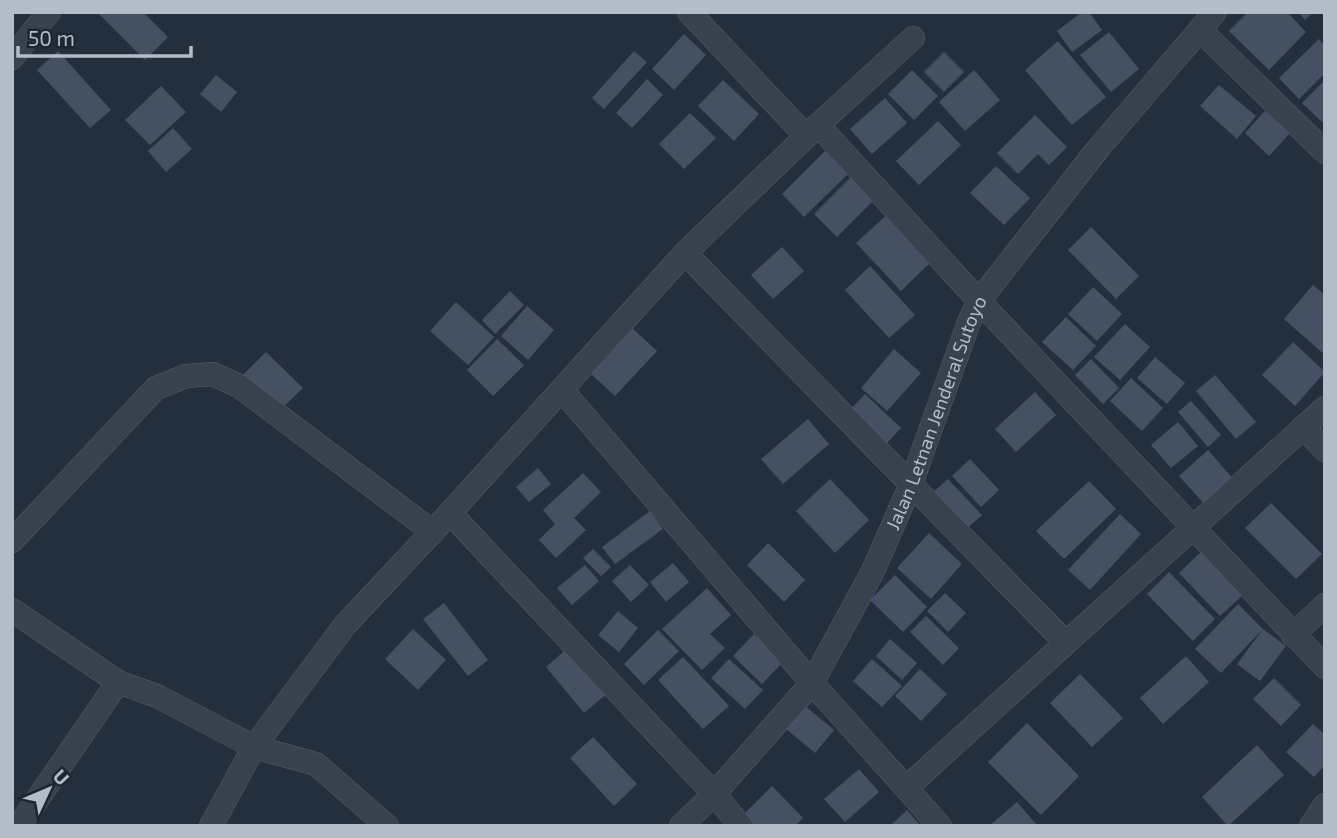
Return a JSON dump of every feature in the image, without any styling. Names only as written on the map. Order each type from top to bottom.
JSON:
[{"type":"street","points":[[12,58],[49,12]]},
{"type":"street","points":[[689,12],[812,130],[979,300],[1325,667]]},
{"type":"street","name":"Jalan Letnan Jenderal Sutoyo","points":[[681,826],[714,794],[812,683],[872,573],[911,484],[979,300],[1097,150],[1215,12]]},
{"type":"street","points":[[1200,30],[1325,152]]},
{"type":"street","points":[[211,826],[254,747],[345,625],[433,532],[685,253],[812,130],[913,38]]},
{"type":"street","points":[[685,253],[1065,642]]},
{"type":"street","points":[[12,541],[156,388],[186,376],[213,374],[239,386],[433,532]]},
{"type":"street","points":[[562,390],[812,683],[940,826]]},
{"type":"street","points":[[906,788],[1325,408]]},
{"type":"street","points":[[1303,427],[1325,450]]},
{"type":"street","points":[[450,513],[741,826]]},
{"type":"street","points":[[1293,635],[1325,605]]},
{"type":"street","points":[[12,610],[118,682],[157,696],[254,747],[316,764],[387,826]]},
{"type":"street","points":[[19,826],[118,682]]},
{"type":"street","points":[[1311,826],[1325,805]]},
{"type":"building","points":[[143,12],[168,37],[145,60],[99,14]]},
{"type":"building","points":[[1082,12],[1089,12],[1102,30],[1072,52],[1057,31]]},
{"type":"building","points":[[1248,12],[1287,12],[1306,32],[1269,70],[1229,31]]},
{"type":"building","points":[[1298,12],[1313,12],[1305,20]]},
{"type":"building","points":[[1109,32],[1139,69],[1111,92],[1080,55]]},
{"type":"building","points":[[684,34],[706,55],[674,90],[652,69]]},
{"type":"building","points":[[1319,39],[1325,46],[1325,73],[1299,99],[1279,78]]},
{"type":"building","points":[[1058,41],[1106,97],[1072,125],[1025,70]]},
{"type":"building","points":[[58,51],[111,110],[90,128],[37,70]]},
{"type":"building","points":[[634,51],[647,62],[604,109],[592,98]]},
{"type":"building","points":[[944,52],[964,72],[944,92],[924,72]]},
{"type":"building","points":[[912,70],[938,96],[914,120],[888,94]]},
{"type":"building","points":[[974,70],[1000,100],[965,131],[939,102]]},
{"type":"building","points":[[216,75],[237,92],[221,112],[200,94]]},
{"type":"building","points":[[647,79],[663,95],[632,128],[616,113]]},
{"type":"building","points":[[723,80],[759,114],[734,141],[698,106]]},
{"type":"building","points":[[1325,80],[1325,125],[1302,103]]},
{"type":"building","points":[[1219,85],[1256,116],[1237,139],[1200,106]]},
{"type":"building","points":[[161,86],[186,112],[150,145],[125,120]]},
{"type":"building","points":[[885,98],[907,123],[872,154],[850,129]]},
{"type":"building","points":[[1265,111],[1290,133],[1269,156],[1245,133]]},
{"type":"building","points":[[690,113],[716,138],[684,169],[659,144]]},
{"type":"building","points":[[1035,115],[1067,147],[1049,165],[1038,154],[1018,174],[997,153]]},
{"type":"building","points":[[938,121],[961,145],[919,185],[896,161]]},
{"type":"building","points":[[173,128],[192,149],[166,172],[148,151]]},
{"type":"building","points":[[825,151],[848,174],[804,217],[782,194]]},
{"type":"building","points":[[996,166],[1030,198],[1004,225],[970,193]]},
{"type":"building","points":[[857,171],[880,194],[837,237],[814,214]]},
{"type":"building","points":[[891,211],[935,258],[901,291],[856,243]]},
{"type":"building","points":[[1091,227],[1139,276],[1116,299],[1068,250]]},
{"type":"building","points":[[782,247],[804,271],[773,299],[751,275]]},
{"type":"building","points":[[870,266],[915,315],[889,338],[845,290]]},
{"type":"building","points":[[1313,285],[1325,295],[1325,355],[1284,319]]},
{"type":"building","points":[[1093,287],[1122,314],[1097,341],[1068,314]]},
{"type":"building","points":[[510,291],[524,305],[495,334],[482,320]]},
{"type":"building","points":[[456,302],[494,337],[468,365],[430,331]]},
{"type":"building","points":[[527,306],[554,330],[528,360],[501,336]]},
{"type":"building","points":[[1066,317],[1096,346],[1073,370],[1042,342]]},
{"type":"building","points":[[1125,324],[1150,347],[1120,380],[1094,357]]},
{"type":"building","points":[[632,328],[657,351],[615,396],[590,373]]},
{"type":"building","points":[[497,339],[524,365],[493,396],[467,370]]},
{"type":"building","points":[[1293,342],[1325,372],[1295,406],[1262,375]]},
{"type":"building","points":[[894,349],[921,373],[887,411],[861,388]]},
{"type":"building","points":[[266,352],[303,388],[278,412],[242,376]]},
{"type":"building","points":[[1155,357],[1185,383],[1167,404],[1137,378]]},
{"type":"building","points":[[1091,359],[1119,388],[1103,404],[1075,375]]},
{"type":"building","points":[[1215,375],[1256,422],[1236,439],[1196,391]]},
{"type":"building","points":[[1131,378],[1163,408],[1142,431],[1110,401]]},
{"type":"building","points":[[1035,392],[1056,415],[1016,452],[995,429]]},
{"type":"building","points":[[865,394],[901,428],[886,444],[850,410]]},
{"type":"building","points":[[1191,401],[1221,435],[1208,447],[1178,412]]},
{"type":"building","points":[[808,419],[829,444],[783,484],[761,459]]},
{"type":"building","points":[[1178,422],[1198,446],[1171,468],[1151,445]]},
{"type":"building","points":[[1208,450],[1234,480],[1206,506],[1179,476]]},
{"type":"building","points":[[970,459],[999,490],[981,507],[952,476]]},
{"type":"building","points":[[538,468],[551,484],[529,502],[516,487]]},
{"type":"building","points":[[583,473],[601,492],[574,518],[586,530],[556,558],[539,540],[555,524],[543,510]]},
{"type":"building","points":[[830,479],[869,520],[835,553],[796,511]]},
{"type":"building","points":[[948,479],[982,515],[963,532],[930,495]]},
{"type":"building","points":[[1089,481],[1116,509],[1064,559],[1036,531]]},
{"type":"building","points":[[1271,503],[1322,554],[1296,579],[1245,528]]},
{"type":"building","points":[[650,511],[663,529],[615,564],[602,547]]},
{"type":"building","points":[[1120,514],[1141,534],[1090,590],[1068,570]]},
{"type":"building","points":[[929,533],[962,564],[931,599],[897,568]]},
{"type":"building","points":[[768,543],[805,580],[784,602],[747,565]]},
{"type":"building","points":[[593,549],[611,567],[601,576],[583,558]]},
{"type":"building","points":[[1201,552],[1243,595],[1220,616],[1179,573]]},
{"type":"building","points":[[673,563],[689,582],[666,602],[650,582]]},
{"type":"building","points":[[585,565],[599,581],[572,605],[557,588]]},
{"type":"building","points":[[630,565],[649,585],[631,602],[612,581]]},
{"type":"building","points":[[1169,572],[1215,619],[1193,641],[1147,594]]},
{"type":"building","points":[[895,575],[927,607],[903,632],[870,600]]},
{"type":"building","points":[[707,588],[731,615],[710,634],[725,648],[702,670],[662,629]]},
{"type":"building","points":[[945,593],[966,613],[948,632],[927,611]]},
{"type":"building","points":[[444,603],[488,660],[468,676],[423,619]]},
{"type":"building","points":[[1238,604],[1263,629],[1221,673],[1195,649]]},
{"type":"building","points":[[618,611],[638,628],[619,652],[598,635]]},
{"type":"building","points":[[926,616],[959,648],[943,665],[910,632]]},
{"type":"building","points":[[413,629],[446,660],[418,690],[385,659]]},
{"type":"building","points":[[1263,629],[1286,646],[1260,681],[1237,664]]},
{"type":"building","points":[[658,630],[679,651],[644,685],[624,664]]},
{"type":"building","points":[[754,634],[783,662],[762,684],[733,656]]},
{"type":"building","points":[[890,639],[917,663],[902,680],[876,656]]},
{"type":"building","points":[[570,646],[609,692],[584,713],[546,667]]},
{"type":"building","points":[[1186,656],[1209,682],[1163,724],[1140,698]]},
{"type":"building","points":[[683,657],[729,706],[703,729],[658,680]]},
{"type":"building","points":[[729,659],[763,690],[745,709],[711,678]]},
{"type":"building","points":[[872,659],[902,686],[882,707],[853,681]]},
{"type":"building","points":[[920,669],[947,694],[921,721],[895,696]]},
{"type":"building","points":[[1080,674],[1123,718],[1092,747],[1050,703]]},
{"type":"building","points":[[1274,678],[1301,705],[1281,726],[1253,699]]},
{"type":"building","points":[[804,705],[834,730],[815,753],[785,728]]},
{"type":"building","points":[[1027,723],[1079,776],[1041,815],[988,762]]},
{"type":"building","points":[[1313,724],[1325,735],[1325,765],[1314,777],[1286,752]]},
{"type":"building","points":[[593,737],[637,784],[614,806],[570,758]]},
{"type":"building","points":[[1257,745],[1284,775],[1228,826],[1202,797]]},
{"type":"building","points":[[859,769],[879,792],[845,822],[824,799]]},
{"type":"building","points":[[772,786],[803,818],[795,826],[744,826],[738,820]]},
{"type":"building","points":[[1017,802],[1036,824],[989,826]]},
{"type":"building","points":[[907,810],[921,826],[890,826]]}]
